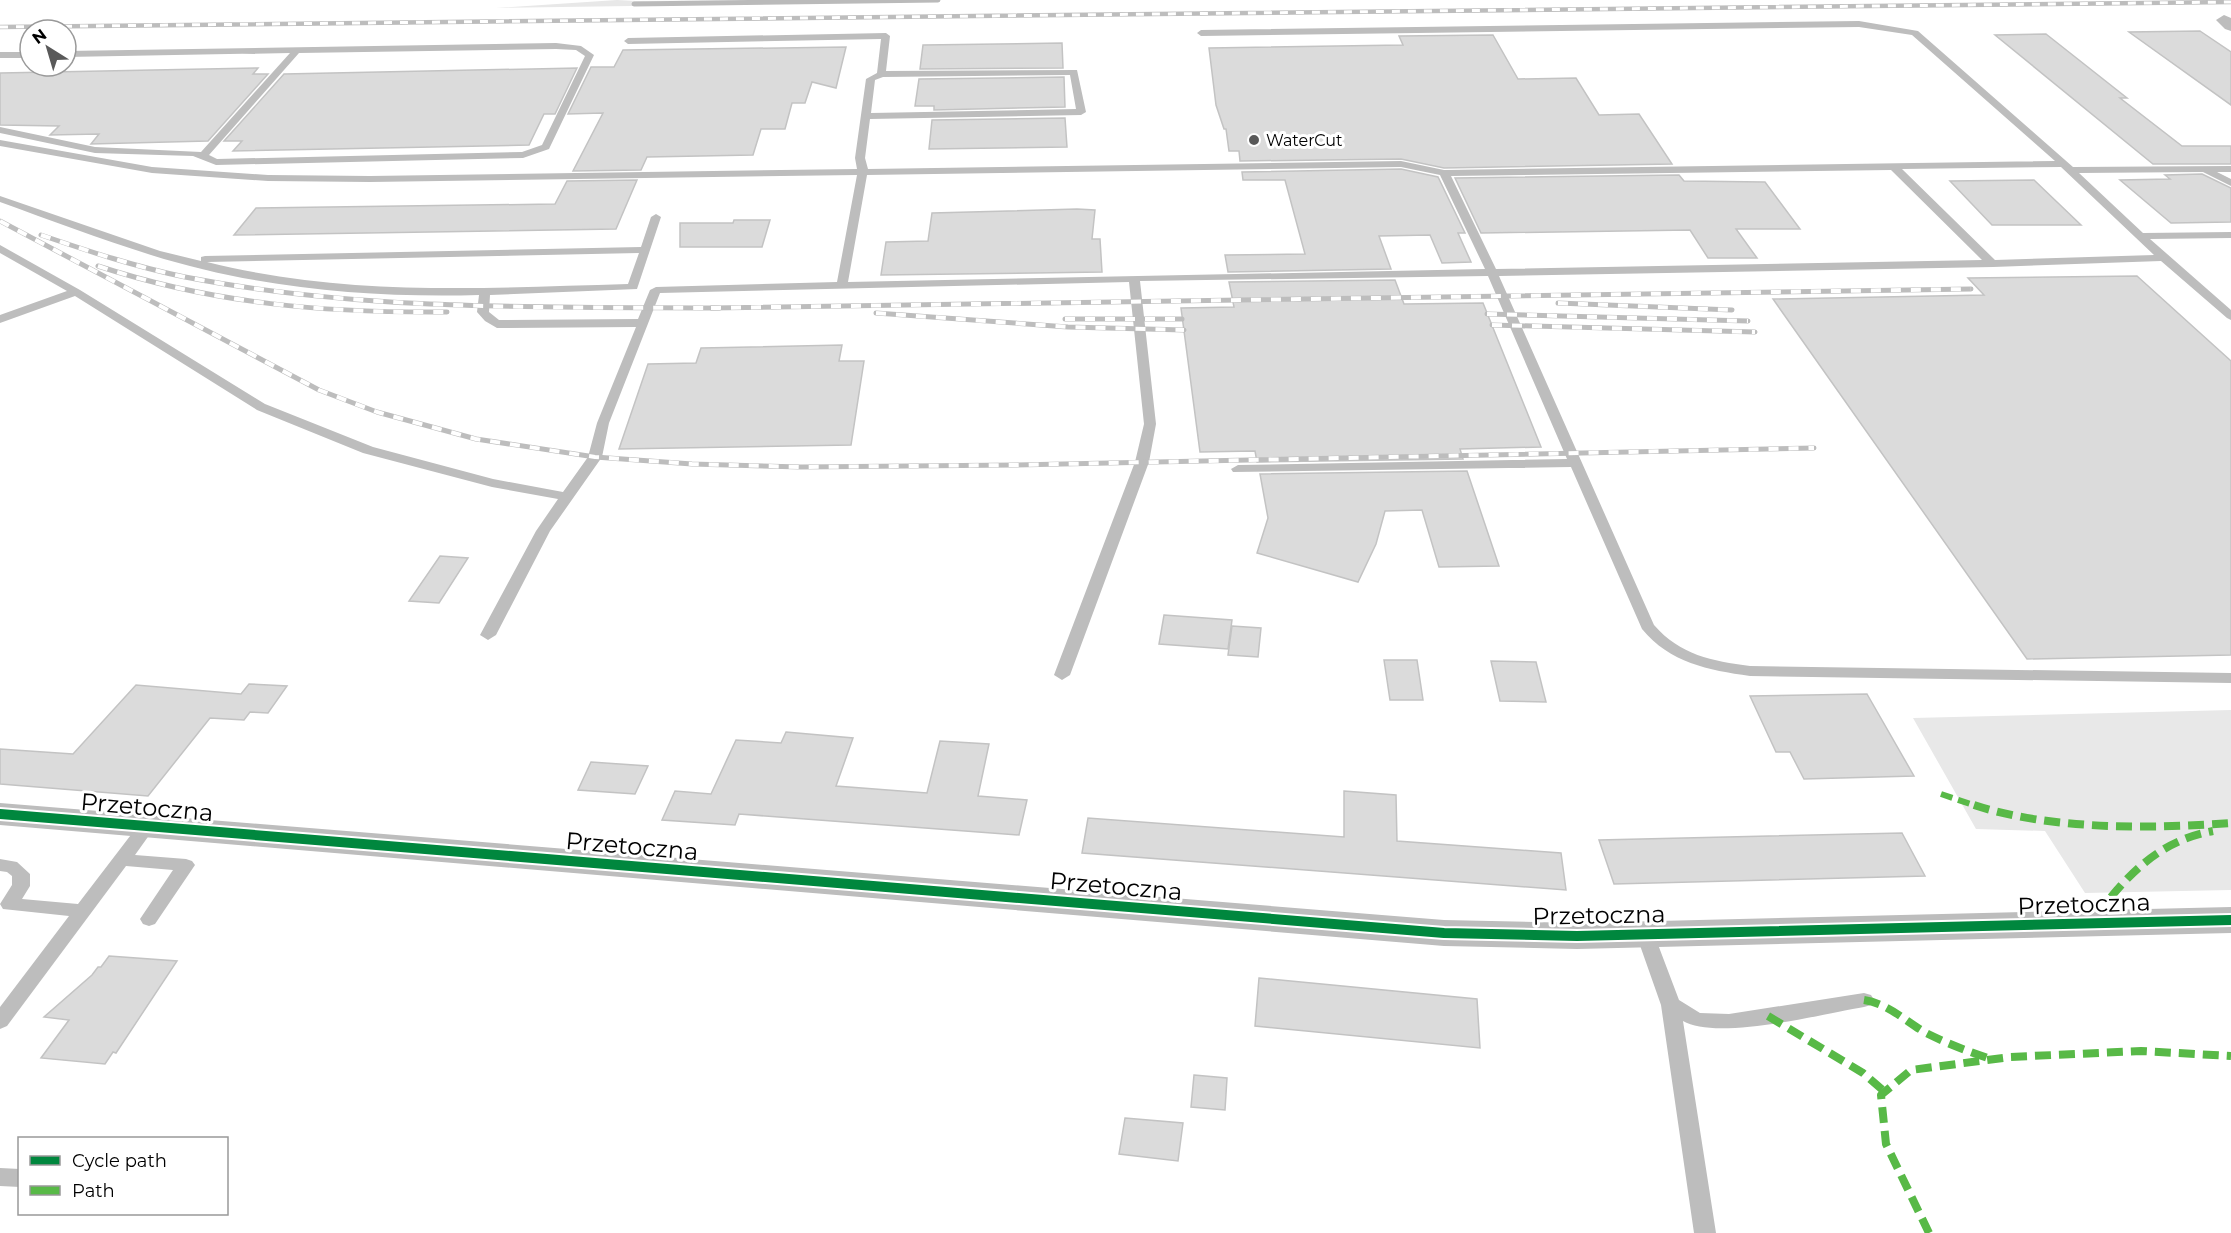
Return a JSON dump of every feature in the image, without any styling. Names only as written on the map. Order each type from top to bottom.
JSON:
[{"type":"street","name":"Przetoczna","points":[[0,814],[1444,933],[1645,934],[2231,920]]},
{"type":"lane","points":[[1201,33],[1859,24],[1915,33],[2231,316]]},
{"type":"lane","points":[[628,41],[886,36],[881,74]]},
{"type":"lane","points":[[0,130],[95,150],[195,153],[216,162],[509,156],[536,152],[546,147],[590,55],[578,48],[556,46],[78,54]]},
{"type":"lane","points":[[202,157],[297,50]]},
{"type":"lane","points":[[0,55],[18,55]]},
{"type":"lane","points":[[842,285],[863,171],[860,158],[871,79],[881,74],[1074,72],[1081,112],[866,116]]},
{"type":"lane","points":[[0,143],[119,166],[268,178],[370,179],[1401,164],[1444,173],[1893,166],[2231,169]]},
{"type":"lane","points":[[1893,166],[1993,264]]},
{"type":"lane","points":[[2202,169],[2231,183]]},
{"type":"lane","points":[[1444,173],[1492,272],[1647,626],[1665,646],[1690,660],[1709,666],[1750,671],[2177,680],[2231,678]]},
{"type":"lane","points":[[0,199],[156,253],[225,270],[333,288],[430,293],[633,288],[656,217]]},
{"type":"lane","points":[[2140,236],[2231,235]]},
{"type":"lane","points":[[0,248],[76,292],[261,407],[368,450],[492,483],[567,497]]},
{"type":"lane","points":[[184,260],[645,250]]},
{"type":"lane","points":[[488,635],[543,531],[595,457],[603,423],[656,290],[1134,278],[1993,264],[2164,258]]},
{"type":"lane","points":[[1062,675],[1142,462],[1150,424],[1134,278]]},
{"type":"lane","points":[[485,291],[483,312],[497,324],[642,323]]},
{"type":"lane","points":[[0,319],[76,292]]},
{"type":"lane","points":[[1238,468],[1575,463]]},
{"type":"lane","points":[[0,1021],[146,827]]},
{"type":"lane","points":[[123,860],[186,865],[149,919]]},
{"type":"lane","points":[[0,866],[11,866],[21,874],[21,886],[4,908]]},
{"type":"lane","points":[[4,908],[83,911]]},
{"type":"lane","points":[[1645,934],[1671,1005],[1705,1233]]},
{"type":"lane","points":[[1671,1005],[1697,1020],[1729,1022],[1864,1000]]},
{"type":"lane","points":[[0,1177],[18,1179]]},
{"type":"shaded area","points":[[617,0],[815,0],[635,2],[632,6],[496,8]]},
{"type":"shaded area","points":[[2231,710],[2231,890],[2085,893],[2045,831],[1976,829],[1913,718]]},
{"type":"building","points":[[2200,31],[2231,52],[2231,105],[2129,32]]},
{"type":"building","points":[[2046,34],[2127,98],[2120,98],[2182,146],[2231,146],[2231,164],[2153,164],[1995,35]]},
{"type":"building","points":[[1493,35],[1518,79],[1576,78],[1599,115],[1639,114],[1672,164],[1444,168],[1401,159],[1240,161],[1239,151],[1229,151],[1226,129],[1224,129],[1216,105],[1209,48],[1403,45],[1399,36]]},
{"type":"building","points":[[1062,43],[1063,68],[920,69],[923,45]]},
{"type":"building","points":[[846,47],[836,88],[812,82],[805,103],[792,103],[785,129],[761,129],[753,155],[647,157],[641,170],[573,171],[603,113],[568,114],[591,67],[614,67],[623,50]]},
{"type":"building","points":[[258,68],[253,74],[268,74],[208,141],[91,144],[99,134],[50,135],[59,126],[0,125],[0,73],[18,73],[18,78],[78,78],[78,71]]},
{"type":"building","points":[[577,68],[555,114],[544,114],[529,145],[233,151],[242,141],[224,141],[284,74]]},
{"type":"building","points":[[1064,77],[1065,107],[934,110],[934,106],[915,106],[919,79]]},
{"type":"building","points":[[1065,118],[1067,147],[929,149],[932,120]]},
{"type":"building","points":[[1401,169],[1438,177],[1465,233],[1458,233],[1471,262],[1442,263],[1430,235],[1379,236],[1391,269],[1228,272],[1225,255],[1305,254],[1285,180],[1243,180],[1242,172]]},
{"type":"building","points":[[2202,174],[2231,188],[2231,222],[2171,223],[2120,180],[2170,179],[2165,175]]},
{"type":"building","points":[[1679,175],[1684,181],[1765,182],[1800,229],[1736,229],[1757,258],[1708,258],[1690,230],[1481,233],[1455,178]]},
{"type":"building","points":[[637,180],[616,229],[234,235],[256,208],[555,204],[567,181]]},
{"type":"building","points":[[2034,180],[2081,225],[1992,225],[1950,181]]},
{"type":"building","points":[[1095,210],[1092,239],[1100,239],[1102,272],[881,275],[886,242],[928,241],[932,213]]},
{"type":"building","points":[[734,220],[770,220],[762,247],[680,247],[680,223],[733,223]]},
{"type":"building","points":[[2137,276],[2231,361],[2231,655],[2027,659],[1773,299],[1984,295],[1968,278]]},
{"type":"building","points":[[1395,280],[1404,304],[1483,303],[1541,447],[1460,449],[1463,459],[1257,462],[1255,451],[1200,452],[1181,308],[1234,307],[1229,282]]},
{"type":"building","points":[[842,345],[839,361],[864,361],[851,445],[619,449],[648,364],[696,363],[701,348]]},
{"type":"building","points":[[1467,471],[1499,566],[1439,567],[1422,510],[1385,511],[1376,544],[1358,582],[1257,553],[1268,518],[1260,474]]},
{"type":"building","points":[[440,556],[468,558],[439,603],[409,601]]},
{"type":"building","points":[[1164,615],[1232,620],[1228,649],[1159,644]]},
{"type":"building","points":[[1232,626],[1261,628],[1258,657],[1228,655]]},
{"type":"building","points":[[1384,660],[1417,660],[1423,700],[1390,700]]},
{"type":"building","points":[[1491,661],[1536,662],[1546,702],[1500,701]]},
{"type":"building","points":[[249,684],[287,686],[268,713],[250,712],[244,720],[210,718],[148,796],[0,784],[0,749],[73,754],[136,685],[241,694]]},
{"type":"building","points":[[1867,694],[1914,776],[1804,779],[1790,752],[1776,752],[1750,696]]},
{"type":"building","points":[[786,732],[853,738],[836,786],[927,793],[940,741],[989,744],[978,796],[1027,800],[1019,835],[739,814],[735,825],[662,820],[675,791],[711,794],[736,740],[781,743]]},
{"type":"building","points":[[591,762],[648,766],[635,794],[578,790]]},
{"type":"building","points":[[1344,791],[1396,795],[1397,841],[1561,853],[1566,890],[1082,853],[1088,818],[1344,837]]},
{"type":"building","points":[[1902,833],[1925,876],[1614,884],[1599,840]]},
{"type":"building","points":[[109,956],[177,961],[116,1053],[113,1052],[105,1064],[41,1058],[69,1020],[44,1017],[98,967],[101,967]]},
{"type":"building","points":[[1259,978],[1477,999],[1480,1048],[1255,1026]]},
{"type":"building","points":[[1194,1075],[1227,1078],[1225,1110],[1191,1107]]},
{"type":"building","points":[[1125,1118],[1183,1123],[1178,1161],[1119,1154]]},
{"type":"waterway","points":[[634,4],[938,0]]},
{"type":"railway","points":[[0,27],[2231,2]]},
{"type":"railway","points":[[0,221],[319,390],[377,412],[476,439],[595,457],[692,464],[801,467],[1015,465],[1814,448]]},
{"type":"railway","points":[[41,235],[112,258],[185,277],[318,296],[451,305],[711,308]]},
{"type":"railway","points":[[98,266],[184,289],[271,304],[358,311],[447,312]]},
{"type":"railway","points":[[711,308],[1971,289]]},
{"type":"railway","points":[[1558,303],[1732,310]]},
{"type":"railway","points":[[711,308],[720,308]]},
{"type":"railway","points":[[876,313],[1068,327],[1184,330]]},
{"type":"railway","points":[[1487,314],[1748,321]]},
{"type":"railway","points":[[1065,319],[1182,319]]},
{"type":"railway","points":[[1492,325],[1755,332]]},
{"type":"marked path","points":[[1941,794],[2001,814],[2084,824],[2180,827],[2231,823]]},
{"type":"marked path","points":[[2111,897],[2132,873],[2168,845],[2197,834],[2213,831]]},
{"type":"marked path","points":[[1864,1000],[1892,1010],[1918,1028],[1943,1041],[1988,1058]]},
{"type":"marked path","points":[[1768,1016],[1863,1073],[1885,1092]]},
{"type":"marked path","points":[[1929,1233],[1886,1144],[1881,1095],[1911,1070],[2010,1057],[2141,1051],[2231,1056]]},
{"type":"cycle path","points":[[0,814],[1444,933],[1577,936],[2231,920]]},
{"type":"place","name":"WaterCut","points":[[1254,140]]}]
